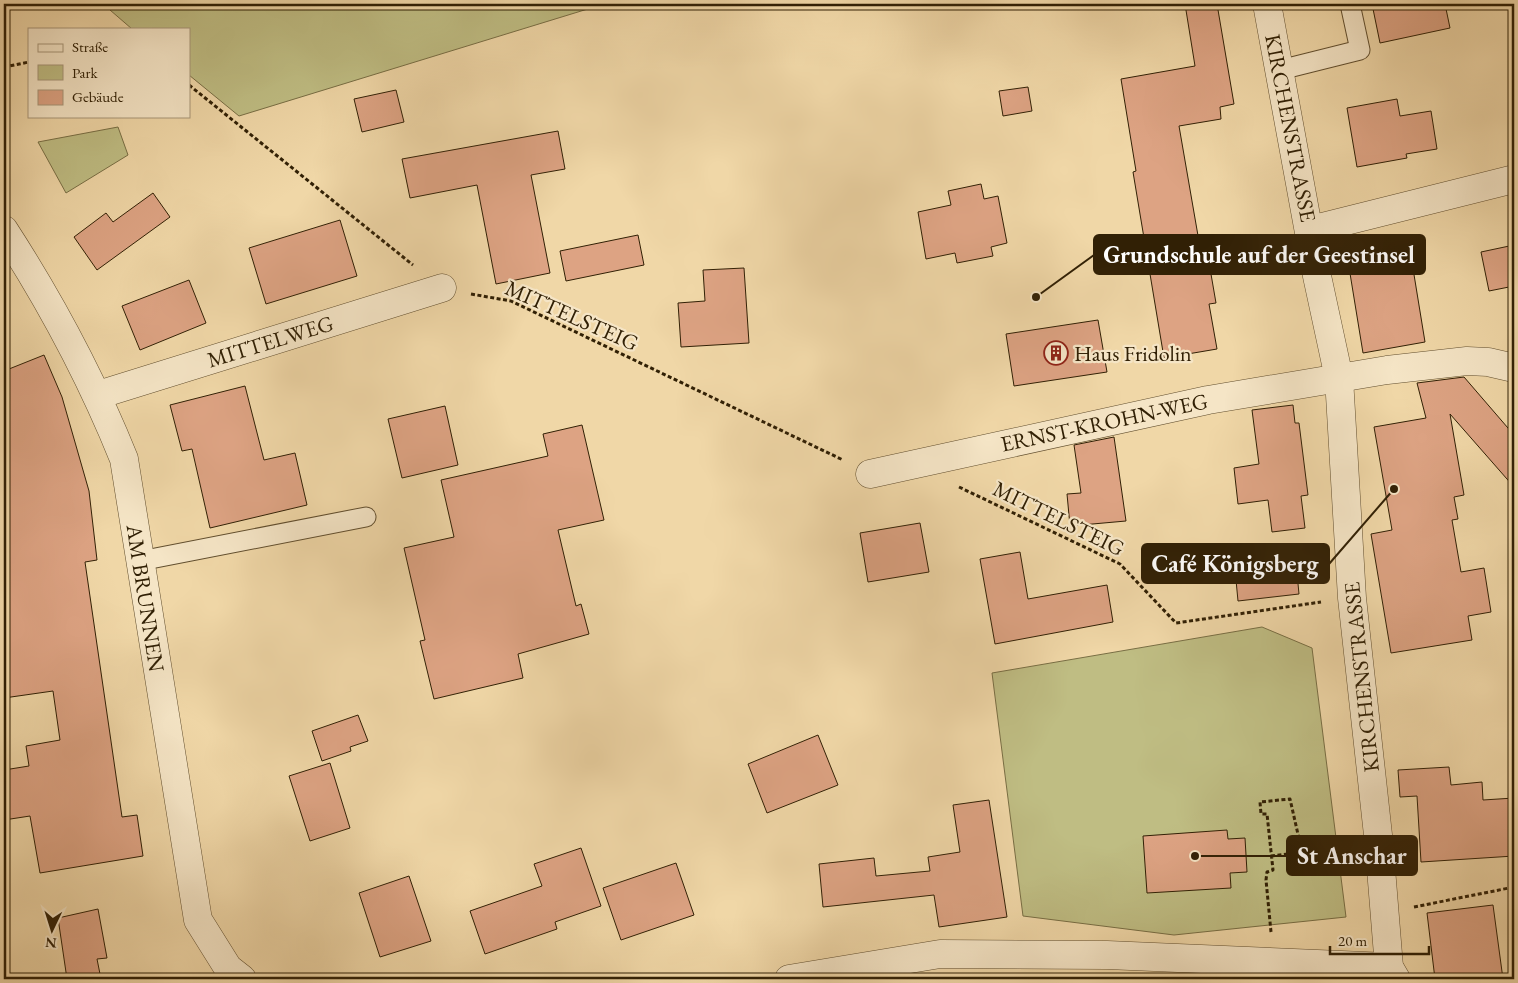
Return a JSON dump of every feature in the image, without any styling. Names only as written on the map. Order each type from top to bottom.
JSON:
[{"type":"street","name":"KIRCHENSTRASSE","points":[[1267,4],[1317,276],[1339,378],[1352,598],[1392,973]]},
{"type":"street","points":[[1310,230],[1514,179]]},
{"type":"street","name":"AM BRUNNEN","points":[[4,230],[38,282],[98,395],[124,459],[198,920],[228,968],[242,979]]},
{"type":"street","name":"MITTELWEG","points":[[98,395],[442,288]]},
{"type":"street","name":"ERNST-KROHN-WEG","points":[[870,474],[914,466],[1004,443],[1208,400],[1339,378],[1467,361],[1488,362],[1514,368]]},
{"type":"street","points":[[789,979],[940,954],[1107,954],[1392,973]]},
{"type":"lane","points":[[1280,70],[1360,50],[1350,4]]},
{"type":"lane","points":[[140,561],[366,517]]},
{"type":"path","points":[[4,67],[28,62]]},
{"type":"path","name":"MITTELSTEIG","points":[[190,86],[442,288],[510,301],[870,474]]},
{"type":"path","name":"MITTELSTEIG","points":[[914,466],[1120,564],[1176,623],[1352,598]]},
{"type":"path","points":[[1269,910],[1266,880],[1267,872],[1273,870],[1272,856],[1267,814],[1261,814],[1260,802],[1290,799],[1302,852]]},
{"type":"path","points":[[1272,856],[1379,844]]},
{"type":"path","points":[[1385,911],[1514,887]]},
{"type":"green space","points":[[108,4],[604,4],[239,116],[190,76],[190,28],[131,28],[110,10]]},
{"type":"green space","points":[[118,127],[128,155],[66,193],[38,142]]},
{"type":"green space","points":[[1262,627],[1312,648],[1346,917],[1174,935],[1023,916],[992,673]]},
{"type":"building","points":[[1185,4],[1217,4],[1234,104],[1220,107],[1221,119],[1179,126],[1201,253],[1207,251],[1216,303],[1209,304],[1217,349],[1164,358],[1133,172],[1136,171],[1121,79],[1195,66]]},
{"type":"building","points":[[1372,4],[1445,4],[1450,28],[1380,43]]},
{"type":"building","points":[[1028,87],[1032,111],[1003,116],[999,91]]},
{"type":"building","points":[[396,90],[404,122],[362,132],[354,99]]},
{"type":"building","points":[[1397,99],[1400,116],[1431,111],[1437,149],[1406,154],[1407,158],[1357,167],[1347,108]]},
{"type":"building","points":[[558,131],[565,169],[531,175],[550,273],[496,284],[477,185],[410,198],[402,159]]},
{"type":"building","points":[[981,184],[984,199],[998,196],[1007,243],[991,247],[993,256],[957,263],[955,253],[926,259],[918,212],[951,205],[948,191]]},
{"type":"building","points":[[153,193],[170,217],[97,270],[74,237],[106,213],[113,222]]},
{"type":"building","points":[[340,220],[357,276],[266,304],[249,248]]},
{"type":"building","points":[[638,235],[644,265],[566,281],[560,251]]},
{"type":"building","points":[[1409,244],[1425,342],[1363,353],[1347,255]]},
{"type":"building","points":[[1514,245],[1514,286],[1489,291],[1481,252]]},
{"type":"building","points":[[744,268],[749,343],[681,347],[678,303],[705,301],[703,270]]},
{"type":"building","points":[[189,280],[206,323],[140,350],[122,306]]},
{"type":"building","name":"Haus Fridolin","points":[[1098,320],[1107,372],[1014,386],[1006,334]]},
{"type":"building","points":[[44,355],[62,397],[89,491],[97,560],[85,562],[122,817],[137,815],[143,856],[40,873],[30,816],[4,820],[4,770],[29,766],[26,746],[60,740],[53,691],[4,698],[4,371]]},
{"type":"building","points":[[1464,377],[1514,435],[1514,487],[1450,414],[1464,495],[1454,497],[1458,519],[1452,520],[1461,572],[1484,568],[1491,612],[1468,616],[1472,640],[1391,653],[1371,534],[1392,530],[1374,427],[1426,418],[1417,383]]},
{"type":"building","points":[[245,386],[264,460],[295,453],[307,505],[210,528],[192,449],[182,451],[170,405]]},
{"type":"building","points":[[1293,405],[1295,423],[1299,423],[1308,495],[1301,496],[1305,528],[1272,532],[1268,500],[1238,504],[1234,468],[1259,464],[1252,410]]},
{"type":"building","points":[[445,406],[458,465],[402,478],[388,419]]},
{"type":"building","points":[[582,425],[604,520],[558,530],[576,606],[581,604],[589,634],[518,654],[523,678],[434,699],[420,641],[425,640],[404,548],[454,537],[441,480],[548,456],[543,434]]},
{"type":"building","points":[[1114,437],[1126,521],[1070,526],[1067,494],[1081,493],[1074,445]]},
{"type":"building","points":[[920,523],[929,572],[868,582],[860,533]]},
{"type":"building","points":[[1020,552],[1028,599],[1107,585],[1113,622],[995,644],[980,559]]},
{"type":"building","points":[[1295,553],[1299,594],[1238,601],[1234,559]]},
{"type":"building","points":[[358,715],[368,741],[350,747],[351,751],[322,761],[312,731]]},
{"type":"building","points":[[818,735],[838,785],[767,813],[748,764]]},
{"type":"building","points":[[330,763],[350,828],[310,841],[289,776]]},
{"type":"building","points":[[1449,767],[1451,785],[1482,782],[1483,800],[1514,798],[1514,856],[1421,862],[1417,796],[1400,797],[1398,770]]},
{"type":"building","points":[[989,800],[1007,917],[939,927],[934,895],[823,907],[819,864],[874,858],[876,876],[930,871],[928,857],[960,852],[953,805]]},
{"type":"building","points":[[1227,830],[1228,839],[1245,838],[1247,872],[1230,873],[1231,888],[1147,893],[1143,836]]},
{"type":"building","points":[[581,848],[601,906],[555,922],[557,929],[485,954],[470,911],[542,886],[534,864]]},
{"type":"building","points":[[676,863],[694,915],[621,940],[603,888]]},
{"type":"building","points":[[409,876],[431,941],[380,957],[359,893]]},
{"type":"building","points":[[1493,905],[1503,979],[1435,979],[1427,913]]},
{"type":"building","points":[[98,909],[107,958],[97,959],[101,979],[67,979],[58,918]]},
{"type":"place","name":"Grundschule auf der Geestinsel","points":[[1036,297]]},
{"type":"place","name":"Haus Fridolin","points":[[1056,353]]},
{"type":"place","name":"Café Königsberg","points":[[1394,489]]},
{"type":"place","name":"St Anschar","points":[[1195,856]]}]
